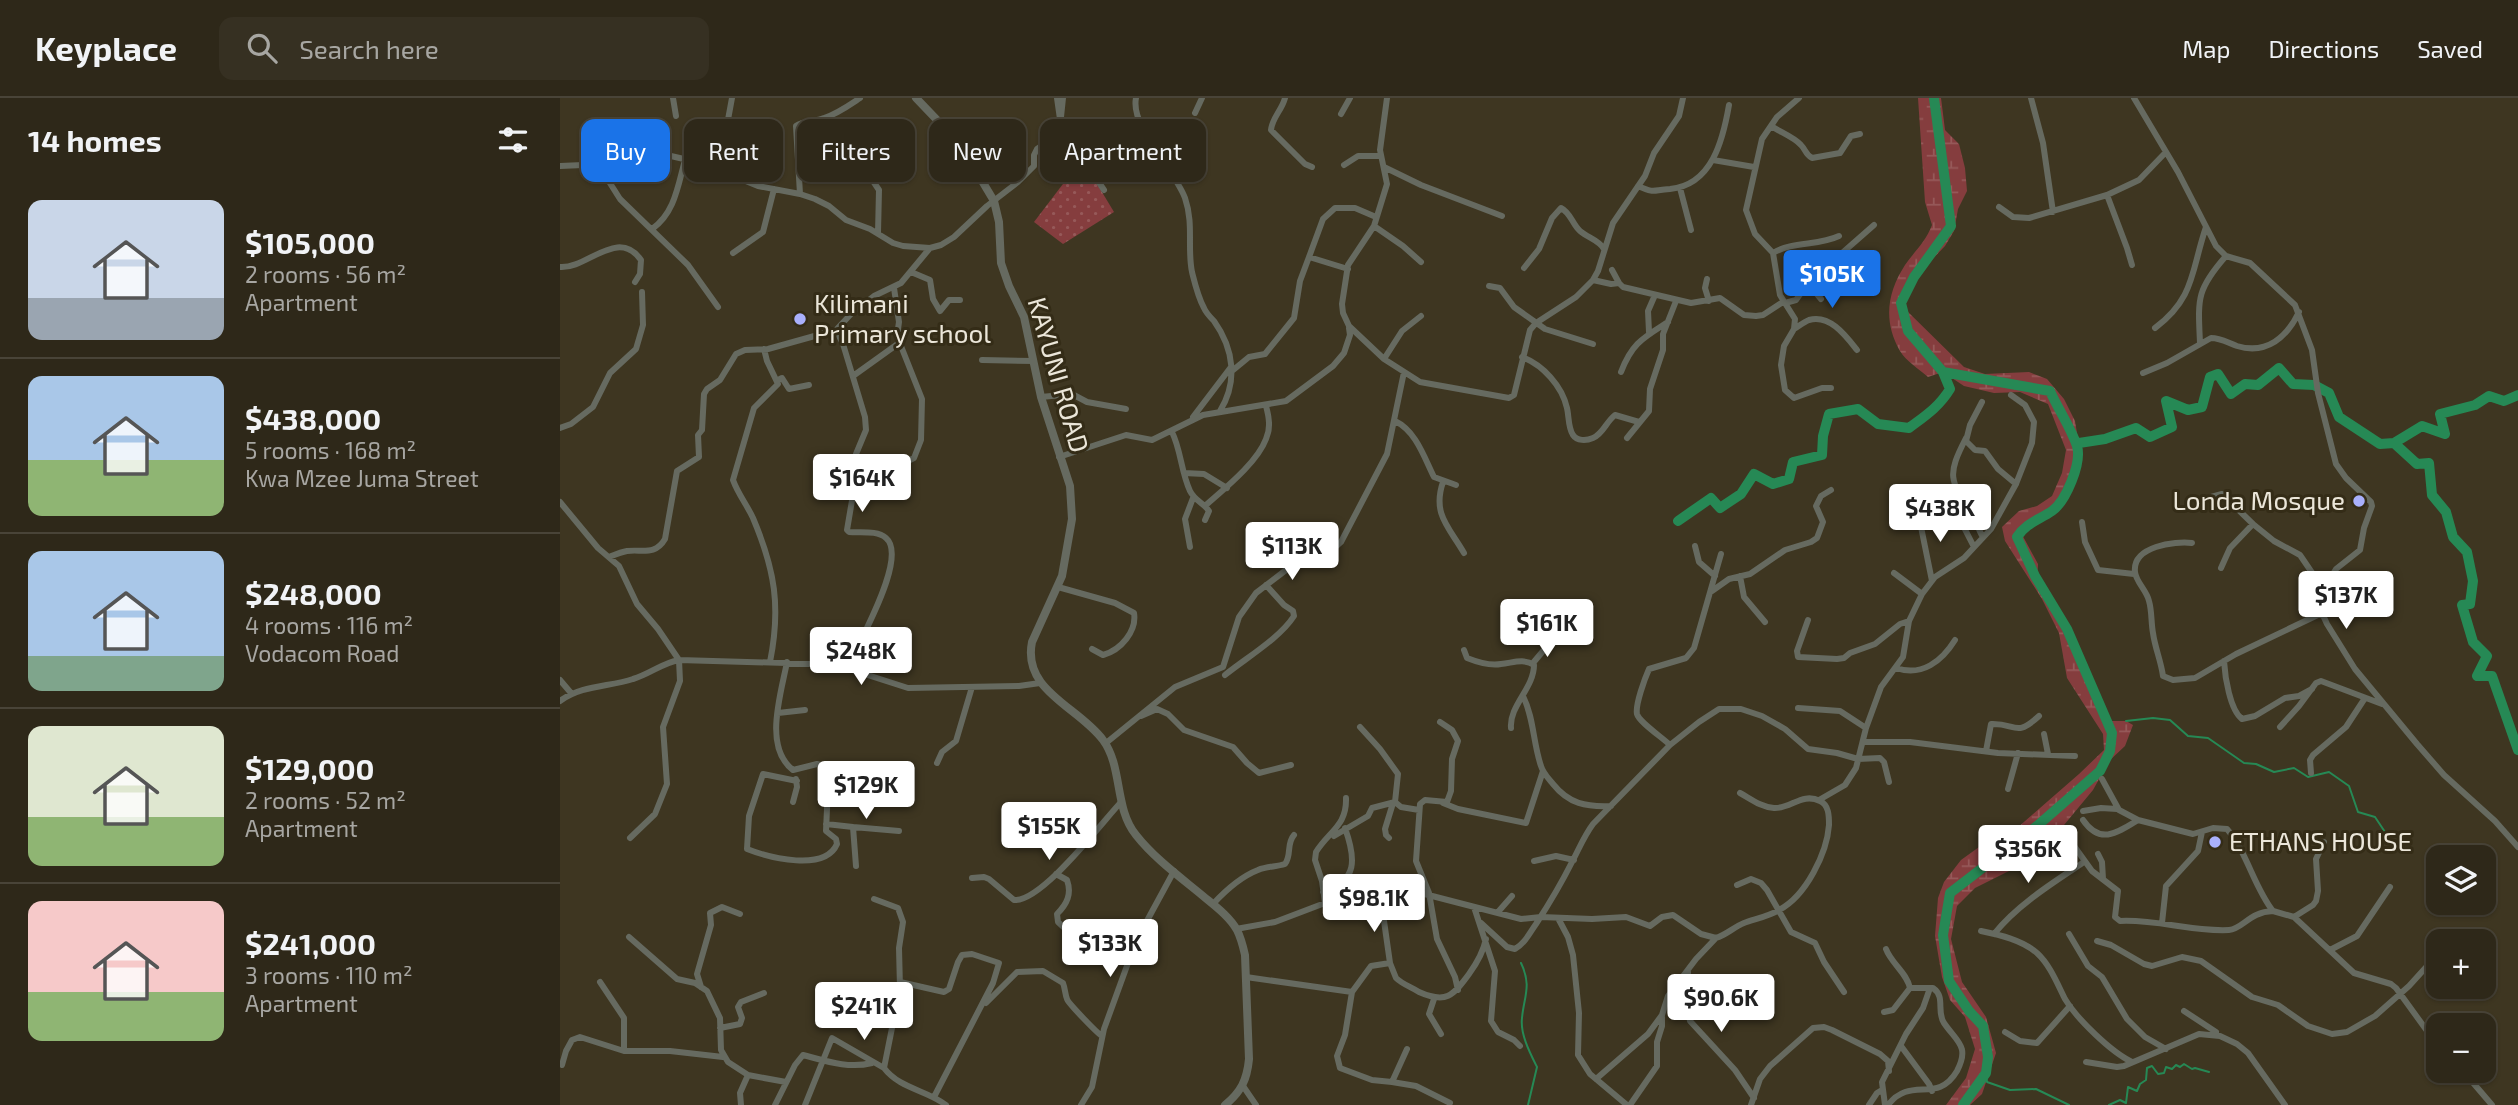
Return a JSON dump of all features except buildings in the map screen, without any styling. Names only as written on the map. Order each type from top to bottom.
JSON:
[{"type":"street","points":[[673,98],[676,116]]},
{"type":"street","points":[[727,119],[730,98]]},
{"type":"street","points":[[800,194],[796,126],[834,114],[860,98]]},
{"type":"street","name":"KAYUNI ROAD","points":[[916,98],[960,144],[994,201],[999,222],[1001,263],[1024,317],[1041,397],[1070,486],[1073,509],[1066,555],[1058,587],[1032,642],[1030,652],[1032,668],[1040,683]]},
{"type":"street","points":[[1057,98],[1060,119]]},
{"type":"street","points":[[1060,119],[1063,98]]},
{"type":"street","points":[[1136,98],[1135,108],[1140,119]]},
{"type":"street","points":[[1195,113],[1202,98]]},
{"type":"street","points":[[1285,98],[1272,121],[1271,130],[1305,164],[1312,167]]},
{"type":"street","points":[[1341,114],[1350,98]]},
{"type":"street","points":[[1059,457],[1126,435],[1148,441],[1172,432],[1192,419],[1220,411],[1286,401],[1334,366],[1344,353],[1350,335],[1342,304],[1351,258],[1374,226],[1387,184],[1380,134],[1387,98]]},
{"type":"street","points":[[1349,326],[1384,359],[1423,383],[1509,398],[1514,395],[1530,330],[1536,323],[1570,302],[1586,289],[1592,280],[1613,223],[1639,186],[1654,153],[1679,116],[1683,98]]},
{"type":"street","points":[[1799,98],[1785,109],[1762,139],[1746,209],[1755,234],[1773,253],[1778,286],[1795,320],[1794,329],[1782,354],[1781,373],[1785,390],[1794,398],[1822,388],[1831,388]]},
{"type":"street","points":[[2031,98],[2043,143],[2053,212]]},
{"type":"street","points":[[2134,98],[2216,246],[2226,256],[2250,263],[2289,298],[2299,312],[2312,350],[2318,393],[2336,464],[2346,478],[2367,496],[2372,506],[2360,550],[2336,569],[2326,586],[2322,613],[2338,643],[2384,705],[2444,775],[2495,821],[2518,847]]},
{"type":"street","points":[[1639,186],[1654,193],[1680,188],[1695,180],[1713,159],[1729,105]]},
{"type":"street","points":[[1771,126],[1802,145],[1805,153],[1812,158],[1840,153],[1850,136],[1860,134]]},
{"type":"street","points":[[684,160],[628,146],[614,149],[609,156],[606,173],[620,199],[688,265],[718,307]]},
{"type":"street","points":[[748,182],[800,194],[829,206],[846,220],[903,246],[930,248],[954,237],[1032,168],[1037,149],[1040,147]]},
{"type":"street","points":[[1999,207],[2008,215],[2022,219],[2107,195],[2139,180],[2166,152]]},
{"type":"street","points":[[1343,165],[1358,156],[1381,156]]},
{"type":"street","points":[[1713,159],[1754,167]]},
{"type":"street","points":[[652,229],[666,217],[671,208],[684,163]]},
{"type":"street","points":[[560,166],[581,165]]},
{"type":"street","points":[[1384,167],[1421,185],[1502,216]]},
{"type":"street","points":[[874,182],[879,190],[878,233]]},
{"type":"street","points":[[1099,182],[1104,190]]},
{"type":"street","points":[[1175,182],[1184,196],[1192,235],[1191,267],[1196,289],[1205,311],[1221,335],[1232,369],[1230,394],[1220,411]]},
{"type":"street","points":[[1680,188],[1690,230]]},
{"type":"street","points":[[733,253],[763,232],[774,189]]},
{"type":"street","points":[[2107,195],[2132,265]]},
{"type":"street","points":[[1192,419],[1232,369],[1249,357],[1265,354],[1294,317],[1300,281],[1323,219],[1335,208],[1361,209],[1376,217]]},
{"type":"street","points":[[1524,268],[1539,249],[1552,218],[1561,208],[1569,214],[1579,230],[1600,243],[1604,249]]},
{"type":"street","points":[[1612,270],[1623,287],[1698,304],[1720,298],[1744,315],[1763,316],[1784,302],[1796,300],[1808,283],[1874,225]]},
{"type":"street","points":[[1374,226],[1421,262]]},
{"type":"street","points":[[2155,328],[2174,314],[2187,293],[2206,226]]},
{"type":"street","points":[[1773,253],[1839,236]]},
{"type":"street","points":[[560,267],[571,268],[605,250],[619,246],[634,252],[641,260],[640,274],[635,282]]},
{"type":"street","points":[[609,557],[629,551],[650,551],[661,546],[665,540],[676,472],[697,460],[700,453],[698,435],[701,431],[704,394],[720,380],[736,354],[836,330],[874,296],[894,288],[930,248]]},
{"type":"street","points":[[2200,343],[2199,297],[2206,280],[2226,256]]},
{"type":"street","points":[[1309,257],[1348,269]]},
{"type":"street","points":[[911,272],[930,280],[938,310],[943,310],[949,300],[960,300]]},
{"type":"street","points":[[1707,279],[1705,288],[1709,301]]},
{"type":"street","points":[[1592,280],[1603,284],[1619,283]]},
{"type":"street","points":[[1808,283],[1821,299]]},
{"type":"street","points":[[1489,286],[1500,288],[1514,307],[1536,323],[1554,333],[1593,344]]},
{"type":"street","points":[[864,480],[910,460],[920,448],[924,414],[922,399],[899,343],[894,288]]},
{"type":"street","points":[[560,428],[571,424],[593,407],[610,373],[636,349],[643,324],[642,292]]},
{"type":"street","points":[[1649,332],[1648,311],[1655,295]]},
{"type":"street","points":[[1627,438],[1649,411],[1650,389],[1662,356],[1663,334],[1676,301]]},
{"type":"street","points":[[2143,373],[2167,363],[2200,343],[2216,338],[2254,349],[2273,343],[2283,337],[2299,312]]},
{"type":"street","points":[[1384,359],[1402,331],[1421,316]]},
{"type":"street","points":[[1794,329],[1811,320],[1822,321],[1835,326],[1857,350]]},
{"type":"street","points":[[1621,372],[1636,344],[1649,332],[1668,322]]},
{"type":"street","points":[[836,330],[864,410],[866,430],[856,454],[858,465],[847,530],[883,536],[888,539],[891,547],[891,561],[883,597],[863,635],[852,670]]},
{"type":"street","points":[[853,376],[899,343]]},
{"type":"street","points":[[764,349],[767,361],[778,380],[777,386],[754,408],[733,476],[753,519],[774,583],[776,627],[770,662]]},
{"type":"street","points":[[1522,357],[1538,365],[1556,384],[1566,403],[1572,433],[1577,438],[1587,440],[1597,436],[1615,415],[1639,422]]},
{"type":"street","points":[[982,360],[1034,361]]},
{"type":"street","points":[[1106,743],[1175,687],[1223,667],[1239,617],[1251,599],[1286,570],[1332,550],[1341,542],[1387,454],[1404,372]]},
{"type":"street","points":[[778,380],[782,379],[789,389],[809,385]]},
{"type":"street","points":[[1041,397],[1072,394],[1084,401],[1126,409]]},
{"type":"street","points":[[1819,800],[1845,785],[1856,768],[1866,728],[1881,687],[1903,657],[1909,621],[1922,594],[1983,537],[1997,520],[2017,484],[2032,443],[2034,422],[2025,405],[2011,395]]},
{"type":"street","points":[[1974,547],[1954,508],[1953,478],[1955,462],[1982,402]]},
{"type":"street","points":[[1206,506],[1227,488],[1266,441],[1270,420],[1266,406]]},
{"type":"street","points":[[1395,421],[1406,426],[1413,435],[1434,477],[1456,485]]},
{"type":"street","points":[[1172,432],[1193,498],[1209,511],[1205,520]]},
{"type":"street","points":[[1966,438],[1972,448],[1985,451],[1998,469],[2017,484]]},
{"type":"street","points":[[1184,473],[1204,474],[1227,488]]},
{"type":"street","points":[[1443,482],[1439,499],[1441,514],[1464,553]]},
{"type":"street","points":[[1711,592],[1723,583],[1758,569],[1784,550],[1805,545],[1817,538],[1823,522],[1816,506],[1821,496],[1830,490]]},
{"type":"street","points":[[1955,490],[1973,514],[1983,537]]},
{"type":"street","points":[[2211,497],[2222,494],[2274,541],[2300,555],[2317,580],[2326,586]]},
{"type":"street","points":[[1190,547],[1185,519],[1193,498]]},
{"type":"street","points":[[560,502],[622,570],[637,604],[679,660],[680,681],[663,727],[667,784],[655,814],[630,838]]},
{"type":"street","points":[[1919,517],[1933,581]]},
{"type":"street","points":[[2082,522],[2085,542],[2098,570],[2134,573]]},
{"type":"street","points":[[2221,568],[2230,548],[2253,524]]},
{"type":"street","points":[[2192,543],[2170,543],[2151,549],[2137,562],[2134,573],[2149,600],[2153,634],[2163,665],[2163,676],[2173,680],[2191,680],[2322,613]]},
{"type":"street","points":[[1695,546],[1699,562],[1715,576]]},
{"type":"street","points":[[1670,745],[1638,717],[1639,701],[1649,670],[1686,658],[1694,648],[1721,554]]},
{"type":"street","points":[[1894,573],[1922,594]]},
{"type":"street","points":[[1740,576],[1744,597],[1765,622]]},
{"type":"street","points":[[1226,675],[1248,656],[1262,650],[1294,616],[1293,611],[1266,585]]},
{"type":"street","points":[[1058,587],[1115,603],[1134,613],[1128,638],[1103,655],[1093,649]]},
{"type":"street","points":[[1511,728],[1511,717],[1534,672],[1533,663],[1579,608]]},
{"type":"street","points":[[1808,620],[1797,651],[1798,657],[1837,659],[1875,644],[1900,624],[1909,621]]},
{"type":"street","points":[[1896,668],[1913,671],[1927,667],[1943,656],[1955,640]]},
{"type":"street","points":[[1464,650],[1467,658],[1482,663],[1533,663]]},
{"type":"street","points":[[560,701],[571,693],[630,681],[669,662],[679,660],[821,664],[852,670],[908,688],[1040,683],[1089,724],[1106,743],[1122,801],[1134,832],[1213,904],[1236,929],[1242,942],[1250,1059],[1243,1086],[1225,1105]]},
{"type":"street","points":[[2224,661],[2229,693],[2237,715],[2242,719],[2255,716],[2285,698],[2299,696],[2312,689]]},
{"type":"street","points":[[788,662],[778,713],[778,750],[782,759],[793,770],[797,781],[793,802]]},
{"type":"street","points":[[560,680],[571,693]]},
{"type":"street","points":[[2280,727],[2316,683],[2326,681],[2354,695],[2384,705]]},
{"type":"street","points":[[937,763],[943,752],[956,741],[972,687]]},
{"type":"street","points":[[1523,696],[1530,711],[1543,771],[1570,801],[1588,806],[1611,806]]},
{"type":"street","points":[[2311,773],[2312,755],[2346,727],[2365,698]]},
{"type":"street","points":[[1481,923],[1507,947],[1515,949],[1529,937],[1574,860],[1584,835],[1670,745],[1712,713],[1726,708],[1741,709],[1772,721],[1808,749],[1837,752],[1858,759],[1880,758],[1884,762],[1889,782]]},
{"type":"street","points":[[1798,708],[1840,712],[1866,728]]},
{"type":"street","points":[[1136,718],[1159,709],[1184,730],[1233,747],[1259,773],[1291,765]]},
{"type":"street","points":[[778,713],[805,710]]},
{"type":"street","points":[[1986,751],[1992,724],[2017,729],[2026,727],[2039,716]]},
{"type":"street","points":[[1440,722],[1452,730],[1458,741],[1452,759],[1450,796],[1447,802],[1443,803]]},
{"type":"street","points":[[1360,727],[1398,774],[1394,803],[1385,829],[1389,838]]},
{"type":"street","points":[[2044,734],[2048,754]]},
{"type":"street","points":[[1863,742],[2075,756]]},
{"type":"street","points":[[2008,789],[2018,753]]},
{"type":"street","points":[[793,770],[817,764],[825,766],[828,787],[827,833],[836,839],[837,844],[831,854],[815,861],[795,860],[747,849],[748,818],[763,774],[797,781]]},
{"type":"street","points":[[1458,990],[1455,977],[1437,939],[1429,893],[1415,856],[1420,804],[1425,800],[1443,803],[1458,809],[1526,823],[1543,771]]},
{"type":"street","points":[[2102,779],[2119,810]]},
{"type":"street","points":[[1557,918],[1565,930],[1573,954],[1579,1013],[1578,1055],[1590,1074],[1628,1105],[1657,1066],[1657,1042],[1668,996],[1696,959],[1716,938],[1742,924],[1778,911],[1793,899],[1824,854],[1829,820],[1826,805],[1819,800],[1801,799],[1775,808],[1757,803],[1740,793]]},
{"type":"street","points":[[1325,903],[1315,855],[1345,815],[1346,798]]},
{"type":"street","points":[[972,878],[989,879],[1016,900],[1026,898],[1069,863],[1122,801]]},
{"type":"street","points":[[1329,837],[1368,816],[1372,808],[1394,803],[1419,810]]},
{"type":"street","points":[[2083,811],[2101,808],[2119,810],[2137,820],[2193,834],[2221,828],[2227,830],[2234,837],[2256,884],[2273,911]]},
{"type":"street","points":[[2083,820],[2088,828],[2102,835],[2112,834],[2137,820]]},
{"type":"street","points":[[826,824],[899,831]]},
{"type":"street","points":[[853,827],[856,866]]},
{"type":"street","points":[[1323,892],[1342,884],[1352,867],[1353,855],[1345,828]]},
{"type":"street","points":[[2064,832],[2092,871],[2118,891],[2115,919],[2193,929],[2234,929],[2257,913],[2273,911],[2294,917],[2354,973],[2391,984],[2402,993],[2426,1028]]},
{"type":"street","points":[[2162,923],[2166,886],[2198,851],[2202,832]]},
{"type":"street","points":[[1213,904],[1247,876],[1258,870],[1285,864],[1294,835]]},
{"type":"street","points":[[2294,917],[2316,901],[2316,859],[2324,842]]},
{"type":"street","points":[[2098,854],[2102,862],[2103,879]]},
{"type":"street","points":[[1534,861],[1556,856],[1574,860]]},
{"type":"street","points":[[1994,934],[2006,919],[2084,862]]},
{"type":"street","points":[[1081,1105],[1092,1087],[1102,1036],[1130,960],[1144,926],[1174,871]]},
{"type":"street","points":[[1056,874],[1067,880],[1069,889],[1067,902],[1057,914],[1058,922],[1072,935],[1093,928],[1111,949],[1130,960]]},
{"type":"street","points":[[1737,885],[1751,879],[1757,880],[1773,898],[1778,911],[1794,934],[1817,945],[1824,962],[1843,992]]},
{"type":"street","points":[[2330,950],[2357,936],[2390,887]]},
{"type":"street","points":[[1236,929],[1284,920],[1325,903],[1367,903],[1409,890],[1429,893],[1521,919],[1626,917],[1650,926],[1662,917],[1673,915],[1701,934],[1716,938]]},
{"type":"street","points":[[1498,912],[1512,896]]},
{"type":"street","points":[[874,899],[892,904],[901,913],[903,922],[899,959],[900,982],[884,1068]]},
{"type":"street","points":[[1381,900],[1390,963],[1398,980],[1434,999],[1458,990],[1484,950],[1486,939]]},
{"type":"street","points":[[723,1056],[720,1018],[714,1002],[701,987],[698,967],[711,925],[710,913],[722,907],[740,915]]},
{"type":"street","points":[[1474,907],[1495,971],[1491,1021],[1498,1032],[1520,1046]]},
{"type":"street","points":[[1981,931],[2011,939],[2036,952],[2046,963],[2070,1006],[2118,1054],[2132,1062]]},
{"type":"street","points":[[2069,934],[2088,967],[2102,976],[2127,1019],[2145,1037],[2166,1049]]},
{"type":"street","points":[[629,937],[677,979],[701,987]]},
{"type":"street","points":[[2096,941],[2111,945],[2152,966],[2182,957],[2201,961],[2252,997],[2271,1002],[2308,1026],[2332,1034],[2347,1032],[2358,1026],[2402,993],[2426,967]]},
{"type":"street","points":[[1886,949],[1908,981],[1910,989]]},
{"type":"street","points":[[900,982],[944,992],[949,989],[962,955],[972,954],[999,963],[982,1005],[934,1097]]},
{"type":"street","points":[[1390,963],[1371,966],[1352,992],[1337,1063],[1344,1070],[1372,1080],[1416,1086],[1450,1103]]},
{"type":"street","points":[[982,1005],[1017,972],[1043,971],[1063,983],[1070,1005],[1102,1036]]},
{"type":"street","points":[[1688,972],[1687,1006],[1690,1021],[1735,1070],[1753,1101]]},
{"type":"street","points":[[1246,977],[1352,992]]},
{"type":"street","points":[[600,982],[624,1018],[624,1051]]},
{"type":"street","points":[[1884,1012],[1893,1010],[1910,989],[1930,988],[1939,993],[1942,1019],[1963,1051],[1959,1068],[1945,1088],[1908,1091],[1887,1105],[1882,1090],[1882,1082],[1923,1008],[1930,988]]},
{"type":"street","points":[[720,1028],[740,1024],[742,1018],[738,1007],[741,1002],[764,993]]},
{"type":"street","points":[[1434,999],[1429,1013],[1441,1034]]},
{"type":"street","points":[[2005,1032],[2020,1041],[2037,1043],[2070,1006]]},
{"type":"street","points":[[2184,1011],[2248,1053],[2285,1105]]},
{"type":"street","points":[[1597,1079],[1648,1034],[1662,1016]]},
{"type":"street","points":[[1753,1101],[1765,1071],[1813,1028],[1824,1027],[1832,1030],[1880,1054],[1888,1061],[1889,1071]]},
{"type":"street","points":[[2086,1062],[2117,1067],[2199,1034],[2220,1036]]},
{"type":"street","points":[[562,1065],[566,1051],[576,1038],[624,1051],[670,1051],[723,1056],[748,1075],[786,1082]]},
{"type":"street","points":[[805,1105],[832,1038],[884,1068],[898,1081],[946,1105]]},
{"type":"street","points":[[1901,1046],[1932,1091]]},
{"type":"street","points":[[1392,1082],[1407,1049]]},
{"type":"street","points":[[775,1105],[800,1056],[854,1065],[872,1063]]},
{"type":"street","points":[[741,1105],[740,1093],[748,1075]]},
{"type":"street","points":[[2473,1083],[2492,1105]]},
{"type":"street","points":[[1243,1086],[1256,1105]]},
{"type":"street","points":[[1869,1105],[1882,1090]]},
{"type":"green space","points":[[1918,98],[1941,98],[1945,130],[1959,144],[1967,191],[1958,209],[1954,231],[1945,246],[1923,269],[1905,294],[1905,309],[1964,367],[1985,374],[2029,372],[2047,379],[2064,399],[2075,421],[2080,451],[2075,475],[2057,508],[2019,529],[2038,564],[2037,580],[2066,626],[2081,663],[2089,674],[2093,690],[2111,721],[2126,721],[2133,725],[2125,746],[2109,761],[2093,790],[2064,825],[2029,848],[2009,871],[1975,888],[1957,906],[1951,939],[1962,982],[1986,1017],[1996,1053],[1982,1094],[1970,1105],[1946,1105],[1966,1078],[1975,1049],[1965,1017],[1950,1000],[1942,977],[1935,936],[1938,898],[1944,882],[1961,860],[1986,842],[2017,828],[2104,750],[2103,734],[2067,678],[2059,633],[2042,599],[2005,541],[2002,527],[2019,511],[2037,506],[2052,496],[2062,473],[2066,450],[2048,404],[2020,392],[1994,393],[1964,386],[1943,372],[1928,377],[1903,355],[1891,329],[1889,307],[1894,286],[1932,225],[1925,202]]},
{"type":"green space","points":[[1064,182],[1096,182],[1114,212],[1063,244],[1034,222]]},
{"type":"waterway","points":[[1934,98],[1951,226],[1914,277],[1901,303],[1908,331],[1943,372],[2050,391],[2068,425],[2078,453],[2075,471],[2067,491],[2052,511],[2029,525],[2017,537],[2035,576],[2067,629],[2112,733],[2110,751],[2100,771],[2037,826],[1950,893],[1943,935],[1949,981],[1969,1011],[1983,1026],[1988,1057],[1986,1073],[1963,1105]]},
{"type":"waterway","points":[[2079,443],[2105,439],[2136,428],[2150,437],[2172,427],[2166,401],[2188,410],[2202,407],[2210,377],[2218,374],[2231,394],[2245,384],[2258,385],[2279,368],[2293,384],[2314,385],[2329,393],[2339,417],[2380,444],[2394,443],[2422,426],[2445,434],[2440,414],[2475,405],[2489,396],[2504,401],[2518,395]]},
{"type":"waterway","points":[[1678,521],[1711,498],[1720,508],[1741,494],[1754,474],[1773,484],[1789,479],[1793,462],[1822,455],[1823,436],[1829,414],[1858,409],[1878,424],[1909,428],[1936,406],[1950,389],[1943,372]]},
{"type":"waterway","points":[[2394,443],[2417,464],[2429,463],[2432,495],[2446,512],[2453,537],[2467,552],[2473,581],[2470,604],[2462,605],[2473,642],[2487,656],[2477,676],[2492,676],[2518,750]]},
{"type":"waterway","points":[[2126,721],[2153,718],[2170,720],[2188,736],[2208,738],[2244,763],[2256,764],[2274,772],[2294,768],[2308,777],[2329,772],[2349,786],[2358,812],[2375,817],[2387,835]]},
{"type":"waterway","points":[[1521,963],[1527,985],[1523,1030],[1537,1067],[1528,1105]]},
{"type":"waterway","points":[[2109,1105],[2120,1100],[2126,1103],[2128,1087],[2137,1091],[2140,1084],[2146,1080],[2147,1068],[2152,1066],[2158,1074],[2164,1073],[2166,1067],[2172,1069],[2176,1065],[2180,1067],[2184,1064],[2192,1069],[2209,1072]]},
{"type":"waterway","points":[[1986,1073],[1987,1082],[2010,1090],[2036,1089],[2069,1105]]},
{"type":"place","name":"Kilimani Primary school","points":[[800,319]]},
{"type":"place","name":"Londa Mosque","points":[[2359,501]]},
{"type":"place","name":"ETHANS HOUSE","points":[[2215,842]]}]
